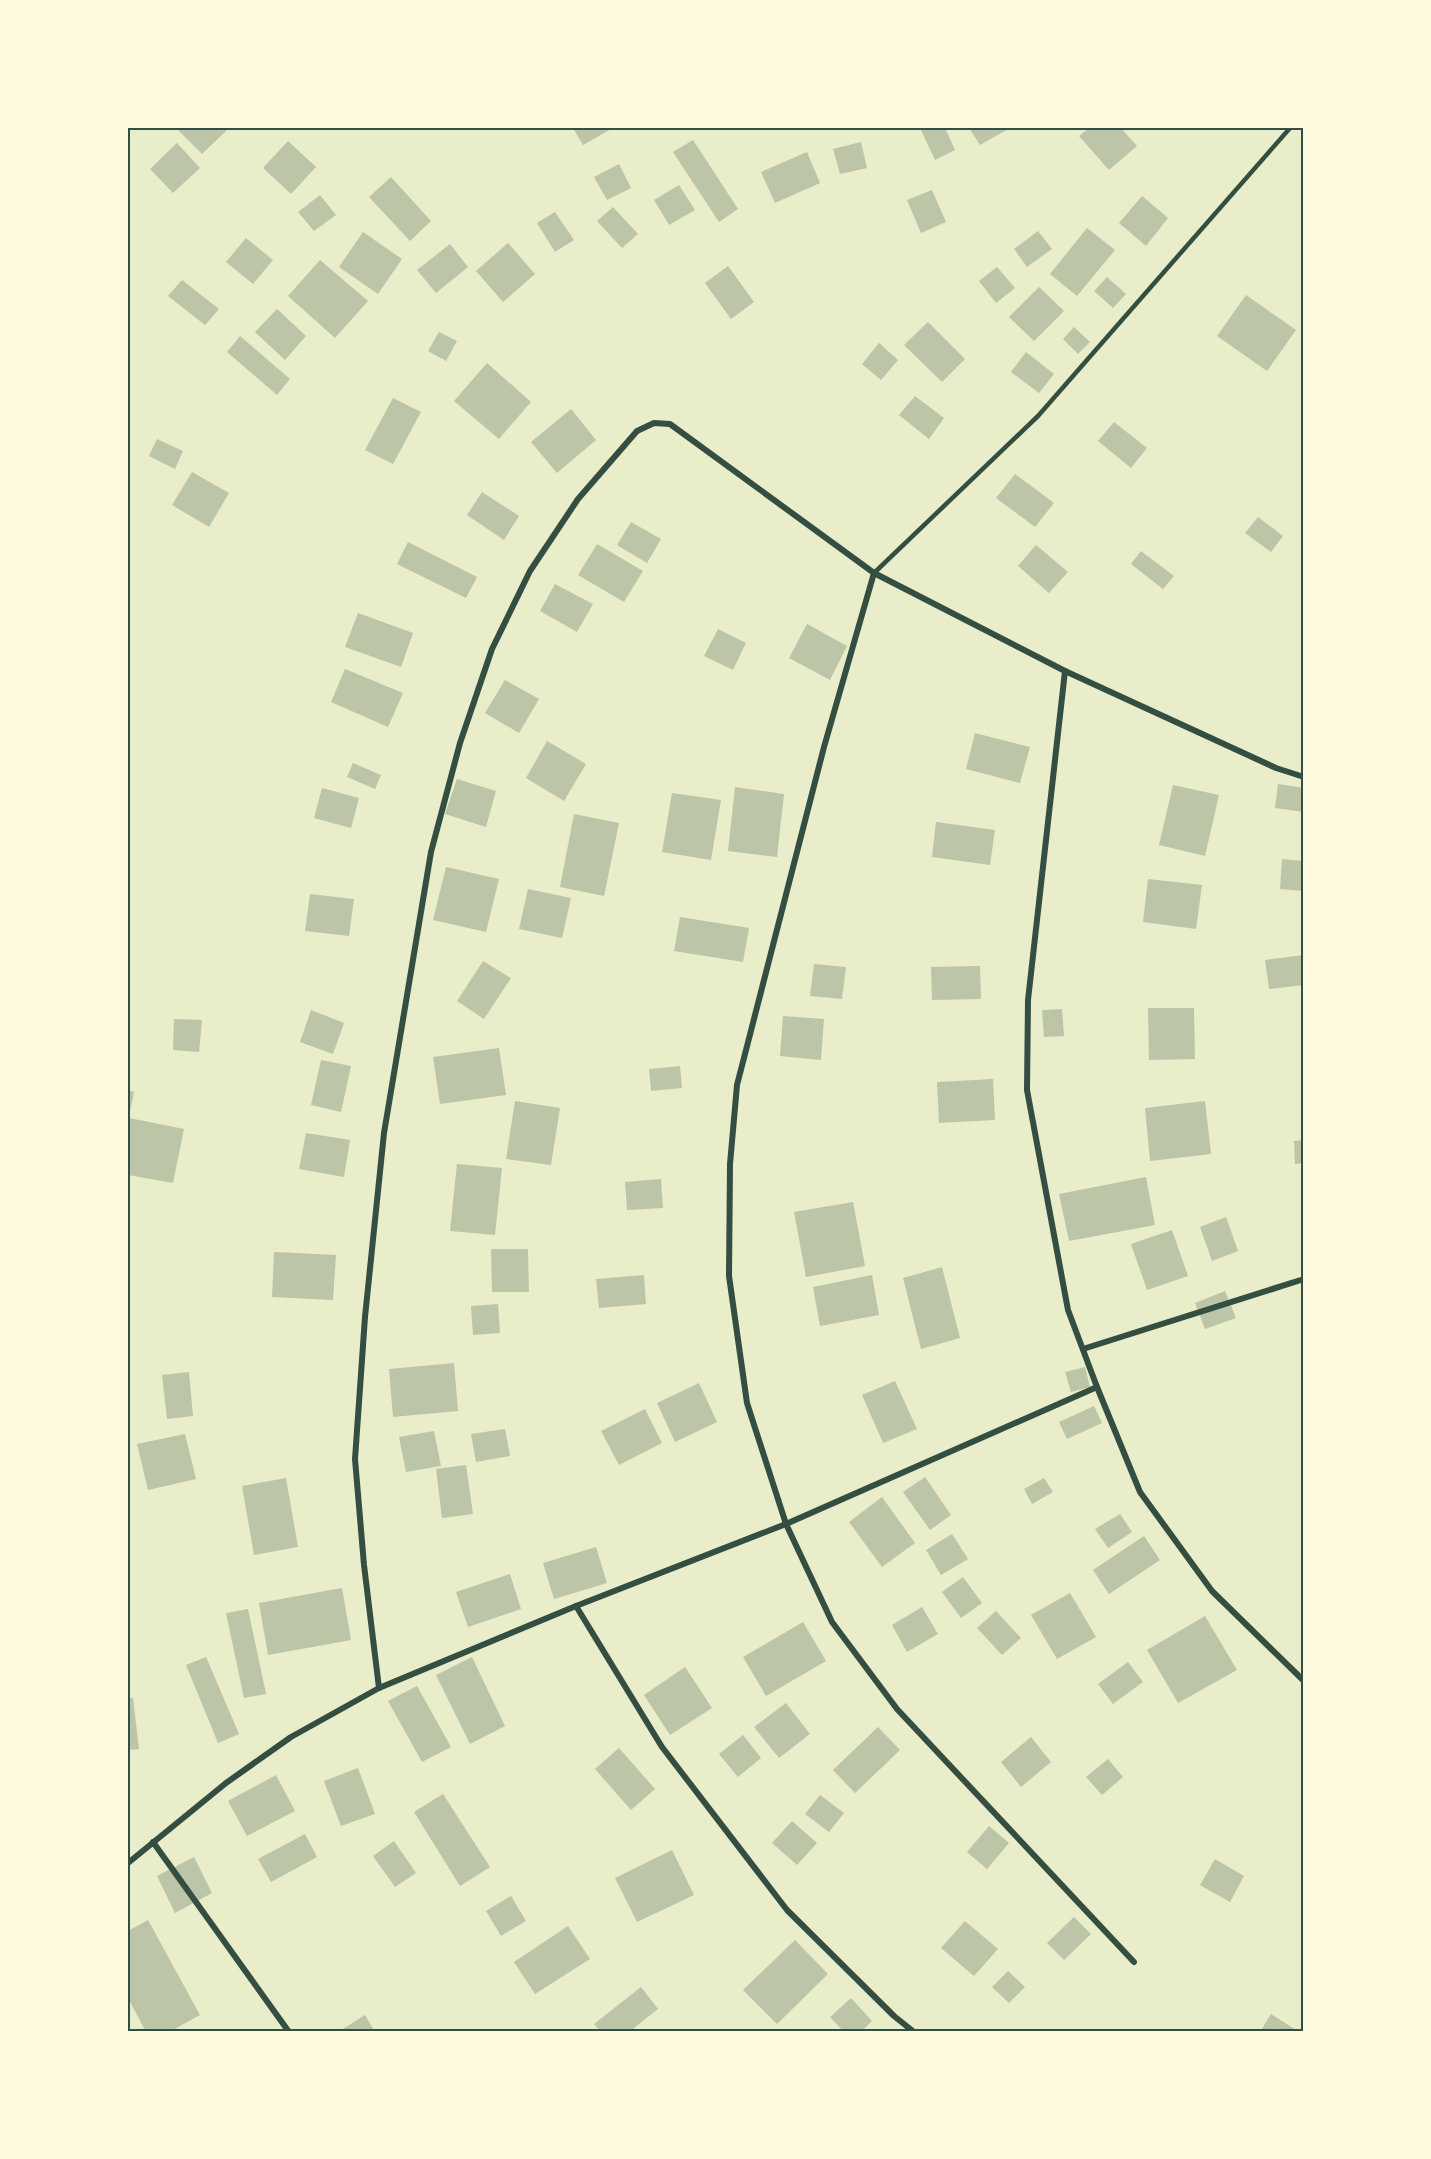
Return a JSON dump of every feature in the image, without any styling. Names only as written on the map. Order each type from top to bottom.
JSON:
[{"type":"street","points":[[379,1688],[364,1565],[355,1459],[365,1317],[384,1133],[431,852],[460,743],[492,649],[530,571],[578,499],[637,431],[654,423],[670,424],[874,573],[1065,671],[1276,768],[1304,777]]},
{"type":"street","points":[[874,573],[824,747],[737,1085],[730,1164],[729,1276],[747,1403],[786,1524],[832,1622],[897,1709],[1134,1962]]},
{"type":"street","points":[[1065,671],[1028,1000],[1027,1090],[1068,1310],[1096,1387],[1140,1492],[1212,1591],[1304,1681]]},
{"type":"street","points":[[1083,1349],[1304,1279]]},
{"type":"street","points":[[128,1863],[225,1784],[291,1737],[379,1688],[576,1606],[786,1524],[1096,1387]]},
{"type":"street","points":[[576,1606],[662,1746],[787,1910],[894,2016],[914,2031]]},
{"type":"street","points":[[153,1842],[289,2031]]},
{"type":"lane","points":[[874,573],[1038,416],[1290,128]]},
{"type":"building","points":[[176,128],[227,128],[228,129],[202,154]]},
{"type":"building","points":[[573,128],[613,128],[583,145]]},
{"type":"building","points":[[920,128],[945,128],[955,150],[935,160]]},
{"type":"building","points":[[969,128],[1010,128],[980,145]]},
{"type":"building","points":[[1089,128],[1121,128],[1137,146],[1109,170],[1079,136]]},
{"type":"building","points":[[693,140],[738,209],[719,222],[673,152]]},
{"type":"building","points":[[288,141],[316,167],[291,194],[263,168]]},
{"type":"building","points":[[861,142],[867,168],[840,174],[833,149]]},
{"type":"building","points":[[177,143],[200,168],[173,193],[150,169]]},
{"type":"building","points":[[807,152],[820,183],[775,203],[761,172]]},
{"type":"building","points":[[619,164],[631,188],[607,200],[594,177]]},
{"type":"building","points":[[391,177],[431,221],[410,241],[369,197]]},
{"type":"building","points":[[679,185],[695,210],[669,225],[654,200]]},
{"type":"building","points":[[932,190],[946,222],[921,233],[907,200]]},
{"type":"building","points":[[320,195],[336,215],[314,231],[298,212]]},
{"type":"building","points":[[1142,196],[1168,218],[1146,246],[1119,223]]},
{"type":"building","points":[[613,207],[638,234],[622,248],[597,221]]},
{"type":"building","points":[[555,212],[574,240],[555,252],[537,223]]},
{"type":"building","points":[[1087,228],[1115,250],[1077,296],[1050,274]]},
{"type":"building","points":[[1038,231],[1052,249],[1027,267],[1014,249]]},
{"type":"building","points":[[363,232],[402,259],[378,294],[339,267]]},
{"type":"building","points":[[246,238],[273,260],[253,284],[226,262]]},
{"type":"building","points":[[508,243],[535,274],[503,302],[476,271]]},
{"type":"building","points":[[450,244],[468,267],[436,293],[417,270]]},
{"type":"building","points":[[320,260],[368,301],[335,338],[288,296]]},
{"type":"building","points":[[728,266],[754,302],[731,319],[705,283]]},
{"type":"building","points":[[997,267],[1015,288],[996,303],[979,281]]},
{"type":"building","points":[[1107,277],[1126,294],[1113,308],[1094,291]]},
{"type":"building","points":[[182,280],[219,309],[205,325],[168,296]]},
{"type":"building","points":[[1039,287],[1064,311],[1034,341],[1009,317]]},
{"type":"building","points":[[1246,295],[1296,330],[1267,371],[1217,336]]},
{"type":"building","points":[[277,309],[306,336],[285,360],[255,332]]},
{"type":"building","points":[[928,322],[965,359],[942,382],[904,345]]},
{"type":"building","points":[[1074,327],[1090,342],[1078,354],[1063,339]]},
{"type":"building","points":[[439,332],[457,341],[446,361],[428,351]]},
{"type":"building","points":[[240,336],[290,379],[277,395],[227,352]]},
{"type":"building","points":[[879,343],[898,360],[881,380],[862,364]]},
{"type":"building","points":[[1026,352],[1054,374],[1039,393],[1011,372]]},
{"type":"building","points":[[487,363],[531,402],[499,439],[454,401]]},
{"type":"building","points":[[915,396],[944,418],[929,439],[899,415]]},
{"type":"building","points":[[393,398],[421,412],[393,464],[365,450]]},
{"type":"building","points":[[571,409],[596,440],[557,473],[531,442]]},
{"type":"building","points":[[1114,422],[1147,448],[1131,468],[1098,441]]},
{"type":"building","points":[[157,439],[183,451],[175,469],[149,456]]},
{"type":"building","points":[[192,472],[229,493],[209,527],[172,505]]},
{"type":"building","points":[[1015,474],[1054,503],[1035,527],[996,498]]},
{"type":"building","points":[[482,492],[519,516],[504,540],[467,515]]},
{"type":"building","points":[[1258,517],[1283,536],[1271,552],[1245,533]]},
{"type":"building","points":[[631,522],[661,539],[647,563],[617,545]]},
{"type":"building","points":[[408,542],[477,577],[466,598],[397,564]]},
{"type":"building","points":[[597,544],[643,571],[624,602],[578,575]]},
{"type":"building","points":[[1036,545],[1068,572],[1049,593],[1018,566]]},
{"type":"building","points":[[1141,551],[1174,576],[1163,589],[1131,564]]},
{"type":"building","points":[[555,584],[593,604],[577,632],[540,611]]},
{"type":"building","points":[[358,613],[413,633],[401,667],[345,647]]},
{"type":"building","points":[[807,624],[847,646],[830,680],[789,658]]},
{"type":"building","points":[[718,629],[746,643],[733,670],[704,656]]},
{"type":"building","points":[[345,669],[403,693],[388,727],[331,702]]},
{"type":"building","points":[[505,680],[539,699],[519,733],[485,713]]},
{"type":"building","points":[[975,733],[1030,747],[1020,783],[966,769]]},
{"type":"building","points":[[547,741],[586,764],[564,801],[526,778]]},
{"type":"building","points":[[353,763],[381,775],[375,789],[347,777]]},
{"type":"building","points":[[457,779],[496,791],[486,827],[445,814]]},
{"type":"building","points":[[1278,784],[1304,788],[1304,812],[1275,808]]},
{"type":"building","points":[[1173,785],[1219,795],[1205,856],[1159,845]]},
{"type":"building","points":[[735,787],[784,794],[777,857],[728,851]]},
{"type":"building","points":[[322,788],[359,798],[351,828],[314,818]]},
{"type":"building","points":[[672,793],[721,800],[711,860],[662,852]]},
{"type":"building","points":[[574,814],[619,823],[604,896],[560,887]]},
{"type":"building","points":[[936,822],[995,830],[990,865],[932,857]]},
{"type":"building","points":[[1282,859],[1304,861],[1304,891],[1280,889]]},
{"type":"building","points":[[446,867],[499,879],[486,932],[433,920]]},
{"type":"building","points":[[1148,879],[1202,885],[1196,929],[1143,922]]},
{"type":"building","points":[[528,889],[571,898],[562,938],[519,929]]},
{"type":"building","points":[[310,894],[354,899],[349,936],[305,931]]},
{"type":"building","points":[[680,917],[749,928],[743,962],[674,951]]},
{"type":"building","points":[[1304,955],[1304,985],[1269,989],[1265,960]]},
{"type":"building","points":[[483,961],[511,978],[484,1019],[457,1001]]},
{"type":"building","points":[[814,964],[846,967],[842,999],[810,996]]},
{"type":"building","points":[[980,966],[981,999],[932,1000],[931,967]]},
{"type":"building","points":[[1148,1008],[1194,1008],[1195,1059],[1149,1060]]},
{"type":"building","points":[[1062,1009],[1064,1036],[1044,1037],[1042,1010]]},
{"type":"building","points":[[311,1010],[344,1023],[333,1054],[300,1042]]},
{"type":"building","points":[[783,1016],[824,1019],[821,1060],[780,1056]]},
{"type":"building","points":[[174,1019],[202,1020],[199,1052],[173,1050]]},
{"type":"building","points":[[499,1048],[506,1095],[440,1104],[433,1057]]},
{"type":"building","points":[[321,1060],[351,1066],[341,1112],[311,1105]]},
{"type":"building","points":[[680,1066],[682,1088],[651,1091],[649,1069]]},
{"type":"building","points":[[993,1079],[995,1120],[939,1123],[937,1082]]},
{"type":"building","points":[[128,1090],[134,1092],[129,1117],[128,1117]]},
{"type":"building","points":[[515,1101],[560,1108],[551,1165],[506,1159]]},
{"type":"building","points":[[1205,1101],[1211,1154],[1150,1161],[1145,1108]]},
{"type":"building","points":[[129,1118],[184,1129],[173,1183],[128,1175]]},
{"type":"building","points":[[306,1133],[350,1140],[344,1177],[299,1169]]},
{"type":"building","points":[[1304,1140],[1304,1163],[1295,1164],[1294,1141]]},
{"type":"building","points":[[457,1164],[502,1168],[495,1235],[450,1231]]},
{"type":"building","points":[[1146,1177],[1155,1225],[1069,1241],[1059,1194]]},
{"type":"building","points":[[661,1179],[663,1208],[627,1210],[625,1182]]},
{"type":"building","points":[[853,1202],[865,1266],[806,1277],[794,1212]]},
{"type":"building","points":[[1226,1217],[1238,1251],[1212,1261],[1200,1227]]},
{"type":"building","points":[[1172,1230],[1188,1276],[1147,1290],[1131,1244]]},
{"type":"building","points":[[491,1249],[528,1249],[529,1292],[492,1292]]},
{"type":"building","points":[[274,1252],[336,1255],[333,1300],[272,1297]]},
{"type":"building","points":[[942,1267],[960,1338],[921,1349],[903,1278]]},
{"type":"building","points":[[644,1275],[646,1304],[599,1308],[596,1279]]},
{"type":"building","points":[[872,1275],[879,1315],[820,1326],[813,1287]]},
{"type":"building","points":[[1225,1291],[1236,1318],[1205,1329],[1195,1303]]},
{"type":"building","points":[[498,1304],[500,1333],[473,1335],[471,1306]]},
{"type":"building","points":[[454,1363],[458,1411],[393,1417],[389,1369]]},
{"type":"building","points":[[1085,1367],[1090,1387],[1071,1392],[1065,1372]]},
{"type":"building","points":[[189,1372],[193,1416],[167,1419],[162,1375]]},
{"type":"building","points":[[895,1381],[917,1429],[883,1443],[862,1395]]},
{"type":"building","points":[[699,1383],[717,1422],[675,1442],[657,1403]]},
{"type":"building","points":[[1094,1406],[1102,1423],[1067,1439],[1059,1422]]},
{"type":"building","points":[[645,1409],[662,1443],[619,1465],[601,1431]]},
{"type":"building","points":[[505,1429],[510,1456],[476,1462],[471,1434]]},
{"type":"building","points":[[434,1431],[441,1466],[406,1472],[399,1437]]},
{"type":"building","points":[[185,1434],[196,1479],[148,1490],[137,1444]]},
{"type":"building","points":[[466,1465],[473,1514],[442,1518],[436,1469]]},
{"type":"building","points":[[925,1477],[951,1515],[930,1530],[903,1492]]},
{"type":"building","points":[[286,1478],[298,1547],[254,1555],[242,1486]]},
{"type":"building","points":[[1044,1478],[1053,1492],[1032,1504],[1024,1489]]},
{"type":"building","points":[[882,1497],[915,1543],[882,1567],[849,1522]]},
{"type":"building","points":[[1120,1514],[1132,1532],[1108,1548],[1095,1529]]},
{"type":"building","points":[[952,1534],[968,1559],[941,1575],[926,1550]]},
{"type":"building","points":[[1144,1536],[1160,1560],[1109,1594],[1093,1570]]},
{"type":"building","points":[[596,1547],[607,1583],[554,1599],[543,1563]]},
{"type":"building","points":[[510,1574],[521,1609],[468,1627],[456,1592]]},
{"type":"building","points":[[963,1577],[982,1603],[961,1618],[942,1592]]},
{"type":"building","points":[[342,1588],[351,1640],[268,1655],[259,1603]]},
{"type":"building","points":[[1070,1593],[1096,1637],[1057,1659],[1031,1615]]},
{"type":"building","points":[[922,1607],[938,1634],[907,1652],[892,1625]]},
{"type":"building","points":[[248,1609],[266,1694],[244,1698],[226,1613]]},
{"type":"building","points":[[996,1611],[1021,1638],[1002,1655],[977,1628]]},
{"type":"building","points":[[1205,1616],[1237,1670],[1178,1703],[1147,1650]]},
{"type":"building","points":[[803,1622],[826,1661],[766,1696],[743,1657]]},
{"type":"building","points":[[206,1657],[239,1734],[218,1743],[186,1665]]},
{"type":"building","points":[[472,1657],[505,1726],[470,1744],[436,1675]]},
{"type":"building","points":[[1128,1662],[1143,1682],[1113,1704],[1098,1684]]},
{"type":"building","points":[[685,1667],[712,1708],[670,1735],[644,1695]]},
{"type":"building","points":[[417,1686],[451,1747],[422,1762],[388,1701]]},
{"type":"building","points":[[133,1698],[139,1749],[128,1750],[128,1699]]},
{"type":"building","points":[[786,1703],[810,1734],[779,1758],[754,1727]]},
{"type":"building","points":[[878,1727],[900,1750],[855,1793],[833,1770]]},
{"type":"building","points":[[743,1735],[761,1758],[738,1777],[719,1754]]},
{"type":"building","points":[[1031,1737],[1051,1762],[1021,1787],[1001,1762]]},
{"type":"building","points":[[619,1748],[655,1789],[631,1810],[595,1769]]},
{"type":"building","points":[[1108,1759],[1123,1777],[1102,1795],[1086,1777]]},
{"type":"building","points":[[358,1768],[375,1814],[341,1826],[324,1781]]},
{"type":"building","points":[[276,1775],[295,1811],[247,1836],[228,1801]]},
{"type":"building","points":[[443,1794],[490,1867],[460,1886],[414,1812]]},
{"type":"building","points":[[820,1795],[844,1813],[829,1832],[805,1814]]},
{"type":"building","points":[[792,1821],[817,1843],[797,1865],[772,1843]]},
{"type":"building","points":[[989,1826],[1009,1843],[987,1869],[967,1852]]},
{"type":"building","points":[[305,1834],[317,1857],[271,1882],[258,1859]]},
{"type":"building","points":[[394,1841],[416,1873],[395,1887],[373,1856]]},
{"type":"building","points":[[672,1850],[694,1895],[637,1922],[615,1878]]},
{"type":"building","points":[[194,1857],[212,1893],[175,1913],[157,1876]]},
{"type":"building","points":[[1215,1859],[1244,1876],[1230,1902],[1200,1885]]},
{"type":"building","points":[[511,1896],[526,1921],[501,1936],[486,1911]]},
{"type":"building","points":[[1074,1917],[1091,1934],[1064,1960],[1047,1943]]},
{"type":"building","points":[[148,1920],[200,2015],[169,2032],[146,2032],[128,1998],[128,1931]]},
{"type":"building","points":[[965,1921],[998,1949],[974,1976],[941,1948]]},
{"type":"building","points":[[568,1926],[590,1959],[535,1994],[514,1962]]},
{"type":"building","points":[[795,1940],[828,1974],[777,2024],[743,1990]]},
{"type":"building","points":[[1008,1971],[1025,1987],[1009,2003],[992,1987]]},
{"type":"building","points":[[641,1987],[658,2009],[629,2032],[601,2032],[594,2024]]},
{"type":"building","points":[[851,1998],[872,2021],[861,2032],[844,2032],[830,2017]]},
{"type":"building","points":[[1271,2014],[1296,2030],[1295,2032],[1260,2032]]},
{"type":"building","points":[[365,2015],[375,2032],[338,2032]]}]
